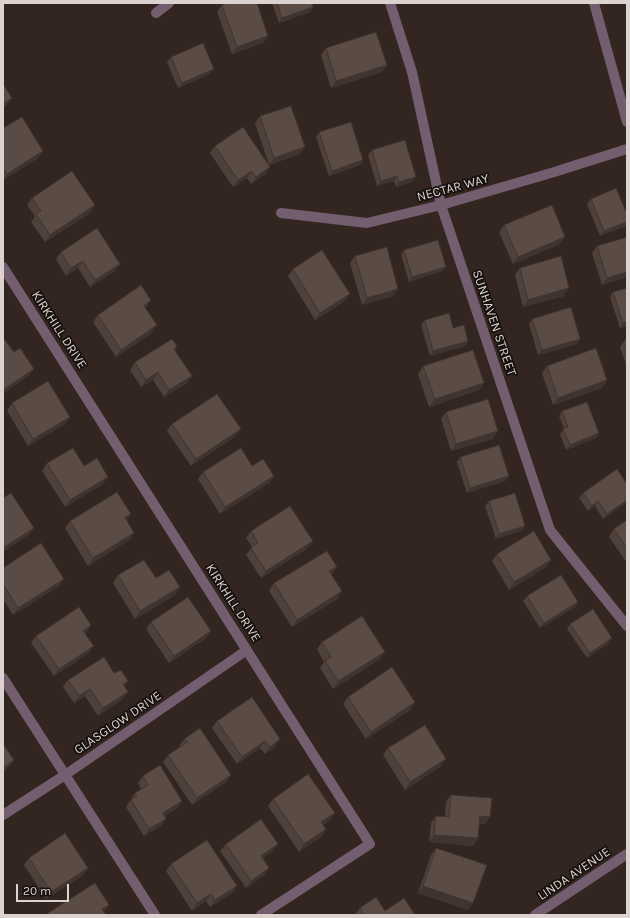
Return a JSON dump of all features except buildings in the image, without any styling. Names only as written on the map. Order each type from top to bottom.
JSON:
[{"type":"street","points":[[156,13],[169,3]]},
{"type":"street","name":"SUNHAVEN STREET","points":[[390,3],[412,72],[441,205],[550,530],[627,626]]},
{"type":"street","points":[[594,3],[627,122]]},
{"type":"street","name":"NECTAR WAY","points":[[281,213],[367,223],[441,205],[550,174],[627,149]]},
{"type":"street","name":"KIRKHILL DRIVE","points":[[3,267],[370,844],[261,915]]},
{"type":"street","name":"GLASGLOW DRIVE","points":[[3,815],[65,775],[247,650]]},
{"type":"street","points":[[3,678],[155,915]]},
{"type":"street","name":"LINDA AVENUE","points":[[535,915],[627,854]]}]
